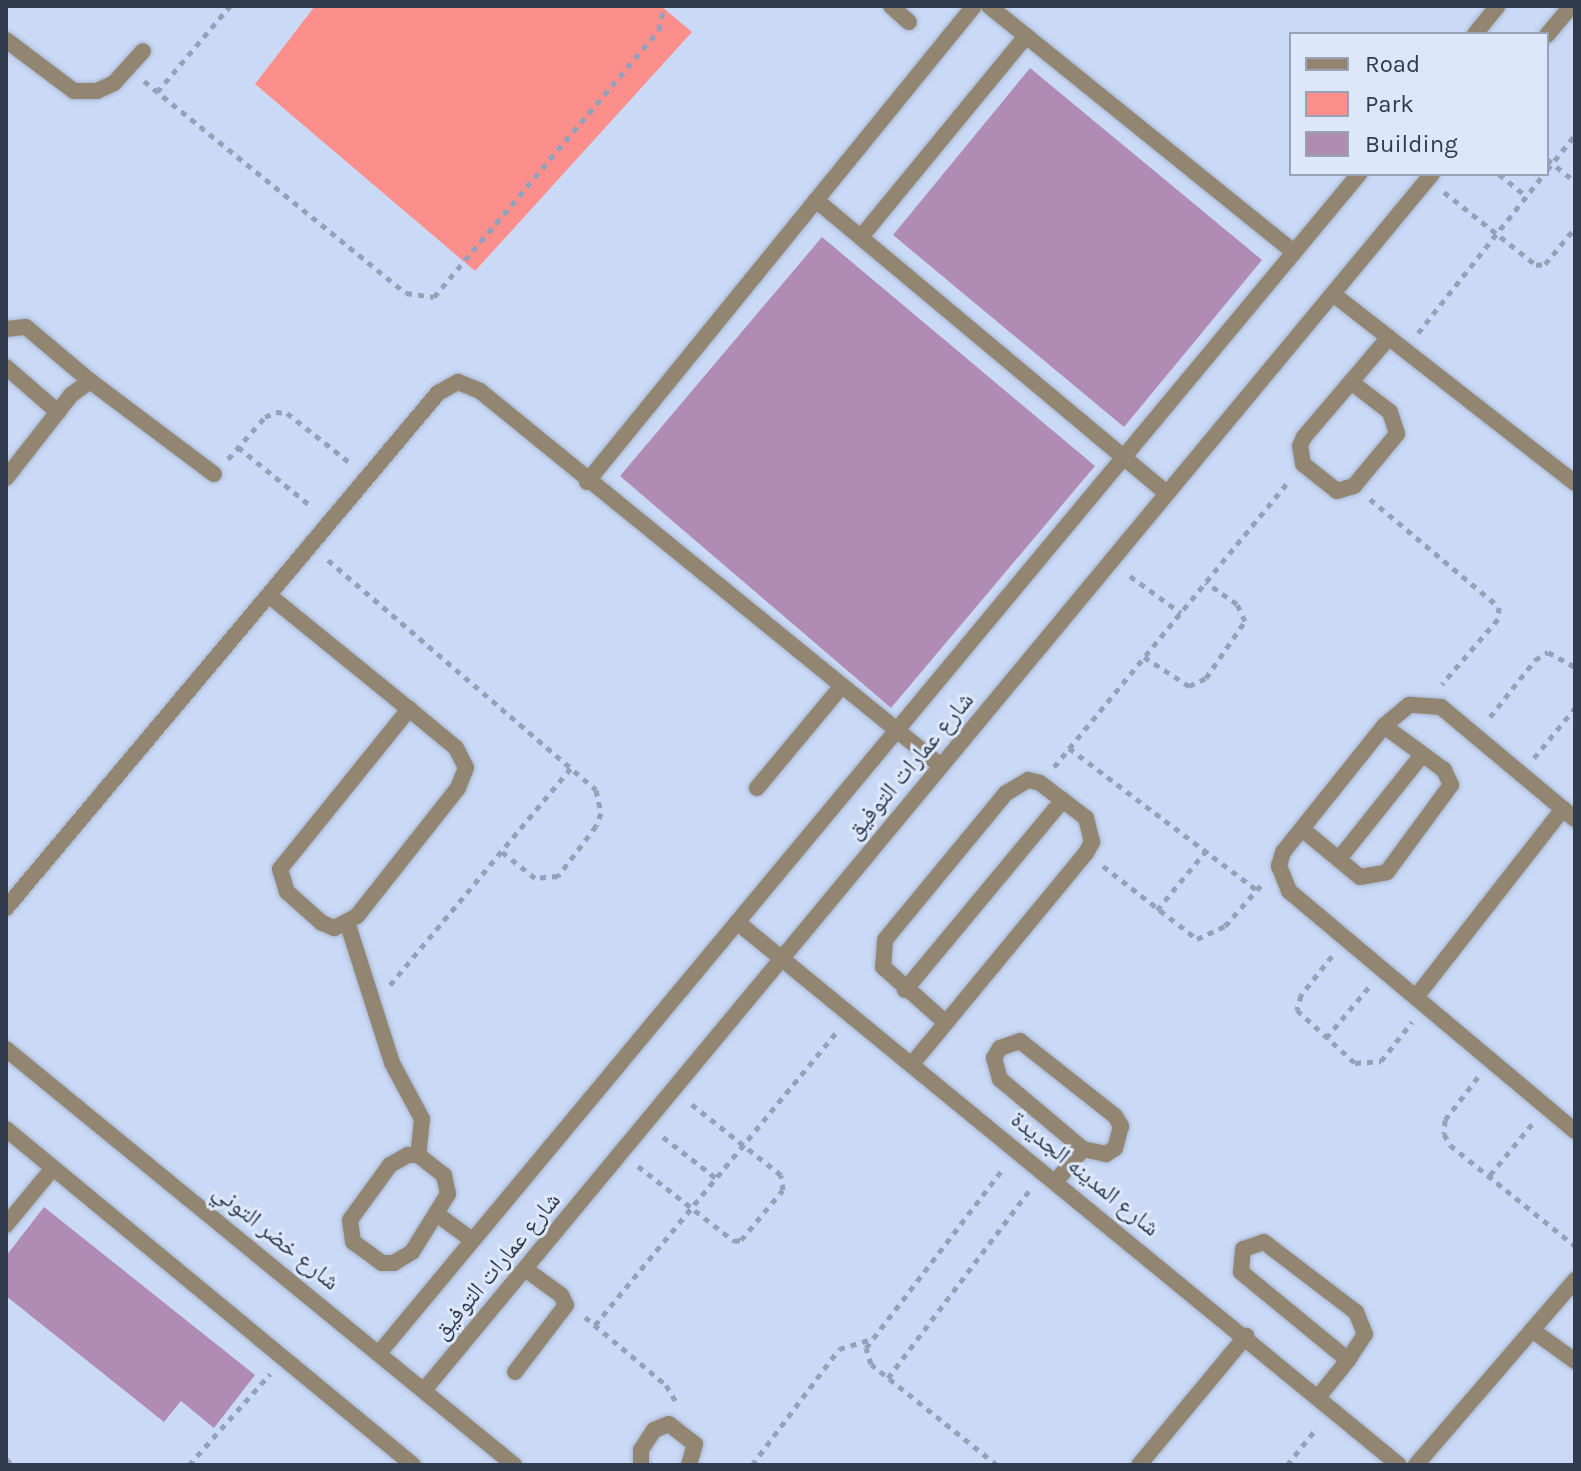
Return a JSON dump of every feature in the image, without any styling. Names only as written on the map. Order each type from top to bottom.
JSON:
[{"type":"street","points":[[891,6],[909,22]]},
{"type":"street","points":[[587,482],[974,6]]},
{"type":"street","points":[[989,6],[1294,252]]},
{"type":"street","points":[[1477,32],[1498,6]]},
{"type":"street","points":[[1549,33],[1571,6]]},
{"type":"street","points":[[861,237],[1026,36]]},
{"type":"street","points":[[6,40],[74,91],[97,91],[143,51]]},
{"type":"street","name":"شارع عمارات التوفيق","points":[[380,1352],[1357,176]]},
{"type":"street","name":"شارع عمارات التوفيق","points":[[425,1389],[1430,176]]},
{"type":"street","points":[[816,200],[1167,493]]},
{"type":"street","points":[[1333,294],[1575,483]]},
{"type":"street","points":[[6,329],[26,327],[90,381],[214,474]]},
{"type":"street","points":[[1351,382],[1390,412],[1398,427],[1354,486],[1329,488],[1303,464],[1300,446],[1304,437],[1389,337]]},
{"type":"street","points":[[6,367],[58,412]]},
{"type":"street","points":[[6,478],[58,412],[90,381]]},
{"type":"street","points":[[6,908],[271,597],[438,393],[458,382],[480,391],[840,688],[941,766]]},
{"type":"street","points":[[271,597],[456,748],[463,757],[464,779],[348,925]]},
{"type":"street","points":[[757,788],[840,688]]},
{"type":"street","points":[[1420,1001],[1569,814],[1441,707],[1425,703],[1409,705],[1384,726],[1302,829],[1279,866],[1289,891],[1491,1061],[1575,1131]]},
{"type":"street","points":[[348,925],[322,923],[287,892],[280,869],[409,709]]},
{"type":"street","points":[[1302,829],[1360,877],[1387,872],[1449,793],[1449,777],[1384,726]]},
{"type":"street","points":[[1339,859],[1422,755]]},
{"type":"street","points":[[912,1064],[946,1023],[1086,853],[1092,829],[1063,800],[1040,783],[1028,780],[1006,793],[885,940],[883,967],[905,990],[946,1023]]},
{"type":"street","points":[[905,990],[1063,800]]},
{"type":"street","name":"شارع المدينه الجديدة","points":[[737,922],[1246,1336],[1399,1465]]},
{"type":"street","points":[[348,925],[392,1063],[422,1119],[418,1155]]},
{"type":"street","points":[[1020,1041],[1030,1046],[1115,1116],[1121,1126],[1115,1148],[1106,1154],[1083,1149],[1000,1079],[994,1058],[1000,1048],[1020,1041]]},
{"type":"street","name":"شارع خضر التوني","points":[[6,1049],[380,1352],[514,1465]]},
{"type":"street","points":[[6,1129],[413,1465]]},
{"type":"street","points":[[1050,1176],[1083,1149]]},
{"type":"street","points":[[418,1155],[444,1175],[447,1184],[438,1215],[412,1252],[394,1263],[382,1263],[353,1242],[348,1231],[355,1208],[390,1165],[418,1155]]},
{"type":"street","points":[[6,1225],[53,1168]]},
{"type":"street","points":[[438,1215],[472,1240]]},
{"type":"street","points":[[1319,1396],[1348,1360],[1365,1334],[1356,1312],[1264,1242],[1243,1249],[1241,1272],[1348,1360]]},
{"type":"street","points":[[515,1372],[565,1311],[565,1300],[525,1269]]},
{"type":"street","points":[[1416,1465],[1575,1280]]},
{"type":"street","points":[[1532,1330],[1575,1361]]},
{"type":"street","points":[[1139,1465],[1246,1336]]},
{"type":"street","points":[[641,1465],[641,1450],[654,1430],[677,1425],[695,1444],[689,1465]]},
{"type":"path","points":[[157,92],[230,6]]},
{"type":"path","points":[[127,68],[406,293],[434,297],[659,30],[665,9],[672,6]]},
{"type":"path","points":[[1575,135],[1550,161],[1575,182]]},
{"type":"path","points":[[1430,176],[1536,265],[1545,264],[1575,228]]},
{"type":"path","points":[[1501,176],[1526,196]]},
{"type":"path","points":[[1405,350],[1542,176]]},
{"type":"path","points":[[214,474],[265,417],[287,413],[368,477]]},
{"type":"path","points":[[238,447],[332,523]]},
{"type":"path","points":[[1040,783],[1303,464]]},
{"type":"path","points":[[1354,486],[1499,607],[1498,619],[1425,703]]},
{"type":"path","points":[[312,546],[596,790],[601,813],[558,876],[535,878],[501,851]]},
{"type":"path","points":[[1110,562],[1181,613]]},
{"type":"path","points":[[1144,657],[1189,686],[1206,678],[1245,621],[1237,604],[1206,582]]},
{"type":"path","points":[[1475,736],[1535,660],[1548,652],[1575,667]]},
{"type":"path","points":[[1520,774],[1575,708]]},
{"type":"path","points":[[1069,748],[1257,890]]},
{"type":"path","points":[[374,1005],[571,768]]},
{"type":"path","points":[[1157,910],[1206,851]]},
{"type":"path","points":[[1086,853],[1197,939],[1225,926],[1279,866]]},
{"type":"path","points":[[1345,938],[1298,1002],[1299,1016],[1355,1063],[1373,1065],[1420,1001]]},
{"type":"path","points":[[1326,1038],[1383,970]]},
{"type":"path","points":[[595,1325],[851,1015]]},
{"type":"path","points":[[1491,1061],[1445,1120],[1444,1134],[1575,1246]]},
{"type":"path","points":[[621,1153],[726,1238],[741,1240],[783,1190],[781,1175],[674,1089]]},
{"type":"path","points":[[1490,1175],[1546,1107]]},
{"type":"path","points":[[646,1123],[716,1178]]},
{"type":"path","points":[[997,1465],[867,1358],[871,1339],[1017,1150]]},
{"type":"path","points":[[888,1378],[1050,1176]]},
{"type":"path","points":[[565,1300],[676,1396],[677,1425]]},
{"type":"path","points":[[752,1465],[839,1349],[871,1339]]},
{"type":"path","points":[[189,1465],[284,1359]]},
{"type":"path","points":[[1287,1465],[1333,1408]]},
{"type":"path","points":[[6,1459],[13,1465]]},
{"type":"green space","points":[[315,6],[661,6],[692,32],[475,271],[255,84]]},
{"type":"building","points":[[1030,68],[1262,260],[1124,427],[893,235]]},
{"type":"building","points":[[822,237],[1095,466],[891,708],[620,476]]},
{"type":"building","points":[[44,1207],[255,1375],[214,1428],[181,1401],[164,1422],[6,1296],[6,1256]]}]
